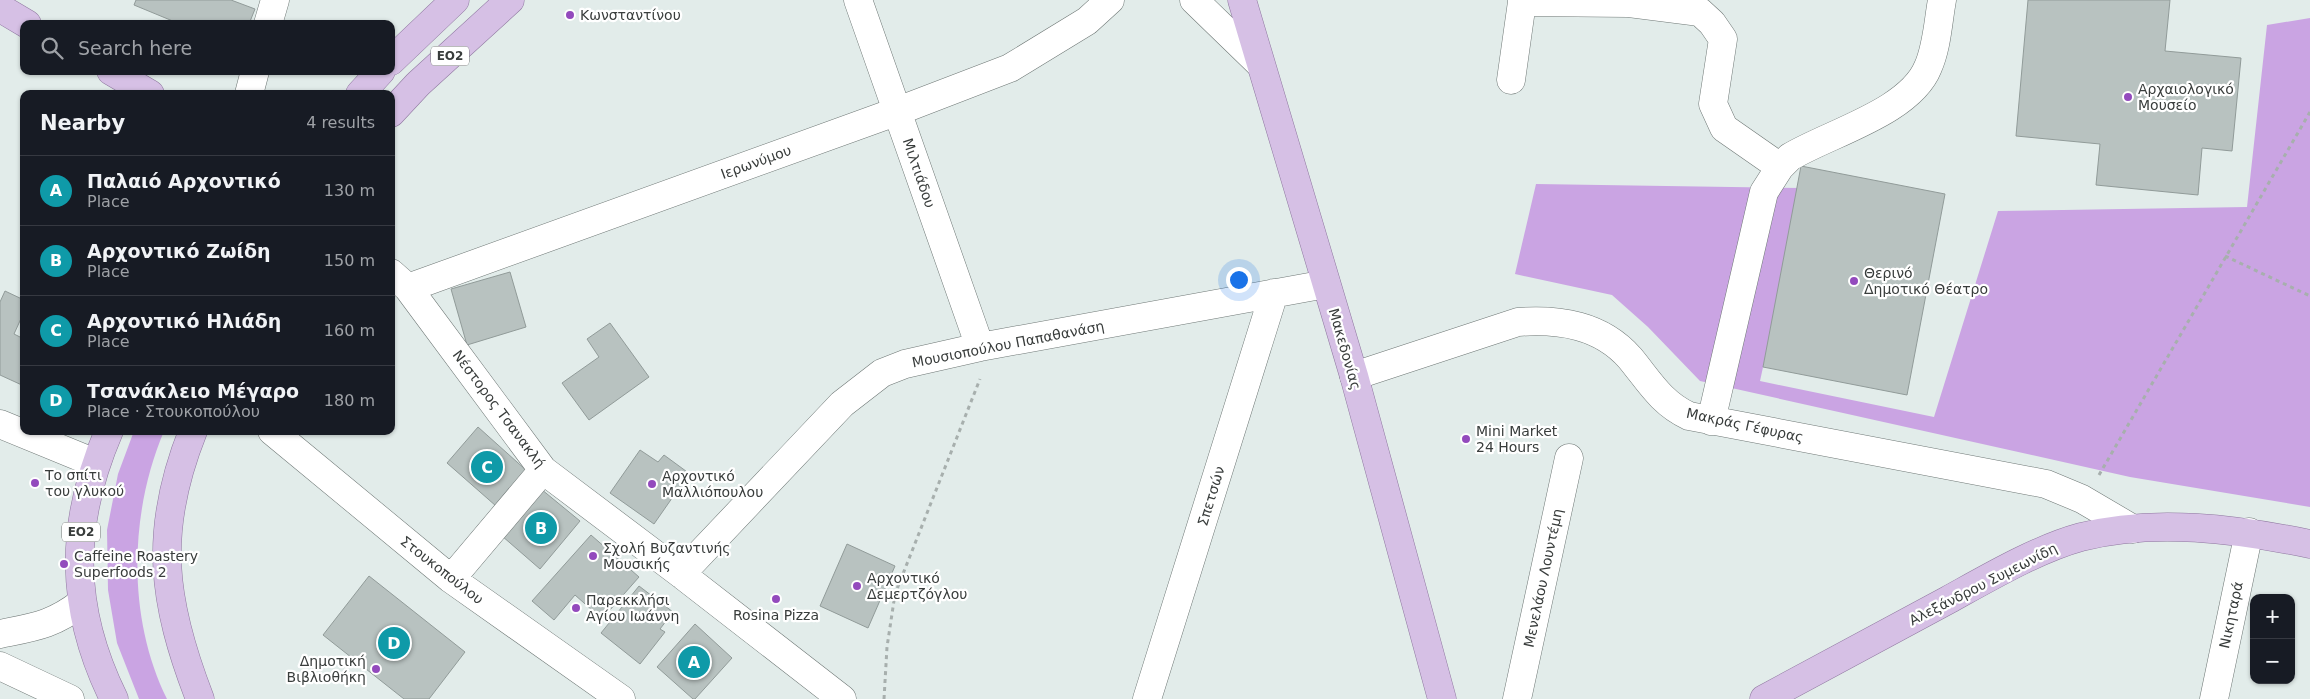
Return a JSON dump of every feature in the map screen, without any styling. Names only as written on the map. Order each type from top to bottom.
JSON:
[{"type":"main road","name":"ΕΟ2","points":[[395,57],[455,0]]},
{"type":"main road","name":"ΕΟ2","points":[[395,108],[418,84],[510,0]]},
{"type":"main road","name":"Μακεδονίας","points":[[1242,0],[1354,376],[1442,699]]},
{"type":"main road","points":[[0,8],[20,20]]},
{"type":"main road","points":[[117,75],[143,90]]},
{"type":"main road","points":[[364,90],[377,75]]},
{"type":"main road","name":"ΕΟ2","points":[[107,435],[95,462],[83,505],[79,555],[81,603],[99,669],[114,699]]},
{"type":"main road","points":[[192,435],[175,482],[170,506],[166,558],[173,614],[200,699]]},
{"type":"main road","name":"Αλεξάνδρου Συμεωνίδη","points":[[1764,699],[2018,564],[2081,537],[2133,529],[2211,529],[2249,532],[2310,544]]},
{"type":"street","points":[[269,20],[274,0]]},
{"type":"street","name":"Μιλτιάδου","points":[[858,0],[980,347]]},
{"type":"street","name":"Ιερωνύμου","points":[[400,280],[898,111],[1010,68],[1087,22],[1110,0]]},
{"type":"street","points":[[1194,0],[1260,64]]},
{"type":"street","points":[[1711,421],[1764,192],[1780,167],[1802,150],[1891,107],[1914,90],[1928,67],[1942,0]]},
{"type":"street","points":[[1511,80],[1522,1],[1629,3],[1700,12],[1712,23],[1723,39],[1713,104],[1724,128],[1780,167]]},
{"type":"street","points":[[251,90],[255,75]]},
{"type":"street","name":"Νέστορος Τσανακλή","points":[[400,280],[543,470],[842,699]]},
{"type":"street","name":"Μουσιοπούλου Παπαθανάση","points":[[681,574],[842,404],[864,385],[893,368],[980,347],[1326,284]]},
{"type":"street","name":"Σπετσών","points":[[1147,699],[1274,293]]},
{"type":"street","name":"Μακράς Γέφυρας","points":[[1354,376],[1518,322],[1545,320],[1567,322],[1589,328],[1620,348],[1654,391],[1670,406],[1690,416],[2032,480],[2082,499],[2133,529]]},
{"type":"street","points":[[0,424],[20,432]]},
{"type":"street","points":[[28,435],[95,462]]},
{"type":"street","name":"Στουκοπούλου","points":[[277,435],[451,579],[620,699]]},
{"type":"street","name":"Μενελάου Λουντέμη","points":[[1517,699],[1569,458]]},
{"type":"street","points":[[451,579],[543,470]]},
{"type":"street","name":"Νικηταρά","points":[[2214,699],[2249,532]]},
{"type":"street","points":[[0,634],[44,625],[63,617],[81,603]]},
{"type":"street","points":[[0,666],[70,699]]},
{"type":"path","points":[[2082,499],[2090,489],[2310,112]]},
{"type":"path","points":[[2225,256],[2310,296]]},
{"type":"path","points":[[884,699],[887,647],[895,594],[982,372],[980,347]]},
{"type":"shaded area","points":[[2310,18],[2310,507],[2130,477],[1700,381],[1648,327],[1612,295],[1515,274],[1536,184],[1802,188],[1760,381],[1934,417],[1998,211],[2247,207],[2267,25]]},
{"type":"shaded area","points":[[133,435],[162,435],[152,463],[144,496],[137,566],[139,600],[145,635],[154,668],[167,699],[139,699],[117,643],[108,590],[107,530],[118,474]]},
{"type":"building","points":[[136,0],[231,0],[255,9],[251,20],[170,20],[134,5]]},
{"type":"building","name":"Αρχαιολογικό Μουσείο","points":[[2028,0],[2170,0],[2165,51],[2241,58],[2232,151],[2202,148],[2198,195],[2096,185],[2100,144],[2016,136]]},
{"type":"building","name":"Θερινό Δημοτικό Θέατρο","points":[[1801,166],[1945,194],[1907,395],[1763,367]]},
{"type":"building","points":[[510,272],[526,327],[467,345],[451,289]]},
{"type":"building","points":[[5,291],[20,298],[20,321],[14,334],[20,337],[20,384],[0,375],[0,302]]},
{"type":"building","points":[[610,323],[649,377],[589,420],[562,383],[599,357],[587,339]]},
{"type":"building","points":[[478,427],[527,471],[496,506],[447,463]]},
{"type":"building","name":"Αρχοντικό Μαλλιόπουλου","points":[[640,450],[658,462],[664,455],[694,477],[682,494],[677,491],[654,524],[610,493]]},
{"type":"building","points":[[541,489],[580,521],[540,569],[502,536]]},
{"type":"building","name":"Σχολή Βυζαντινής Μουσικής","points":[[591,535],[639,577],[602,619],[575,595],[554,620],[532,601]]},
{"type":"building","name":"Αρχοντικό Δεμερτζόγλου","points":[[847,544],[895,566],[868,628],[820,606]]},
{"type":"building","points":[[369,576],[465,652],[429,699],[404,699],[323,635]]},
{"type":"building","points":[[639,586],[673,612],[660,629],[665,632],[640,664],[601,633]]},
{"type":"building","points":[[695,624],[732,658],[693,699],[657,667]]},
{"type":"place","name":"Κωνσταντίνου","points":[[570,15]]},
{"type":"place","name":"Αρχαιολογικό Μουσείο","points":[[2128,97]]},
{"type":"place","name":"Θερινό Δημοτικό Θέατρο","points":[[1854,281]]},
{"type":"place","name":"Mini Market 24 Hours","points":[[1466,439]]},
{"type":"place","name":"Αρχοντικό Ηλιάδη","points":[[487,467]]},
{"type":"place","name":"Το σπίτι του γλυκού","points":[[35,483]]},
{"type":"place","name":"Αρχοντικό Μαλλιόπουλου","points":[[652,484]]},
{"type":"place","name":"Αρχοντικό Ζωίδη","points":[[541,528]]},
{"type":"place","name":"Σχολή Βυζαντινής Μουσικής","points":[[593,556]]},
{"type":"place","name":"Caffeine Roastery Superfoods 2","points":[[64,564]]},
{"type":"place","name":"Αρχοντικό Δεμερτζόγλου","points":[[857,586]]},
{"type":"place","name":"Rosina Pizza","points":[[776,599]]},
{"type":"place","name":"Παρεκκλήσι Αγίου Ιωάννη","points":[[576,608]]},
{"type":"place","name":"Τσανάκλειο Μέγαρο","points":[[394,643]]},
{"type":"place","name":"Παλαιό Αρχοντικό","points":[[694,662]]},
{"type":"place","name":"Δημοτική Βιβλιοθήκη","points":[[376,669]]}]
